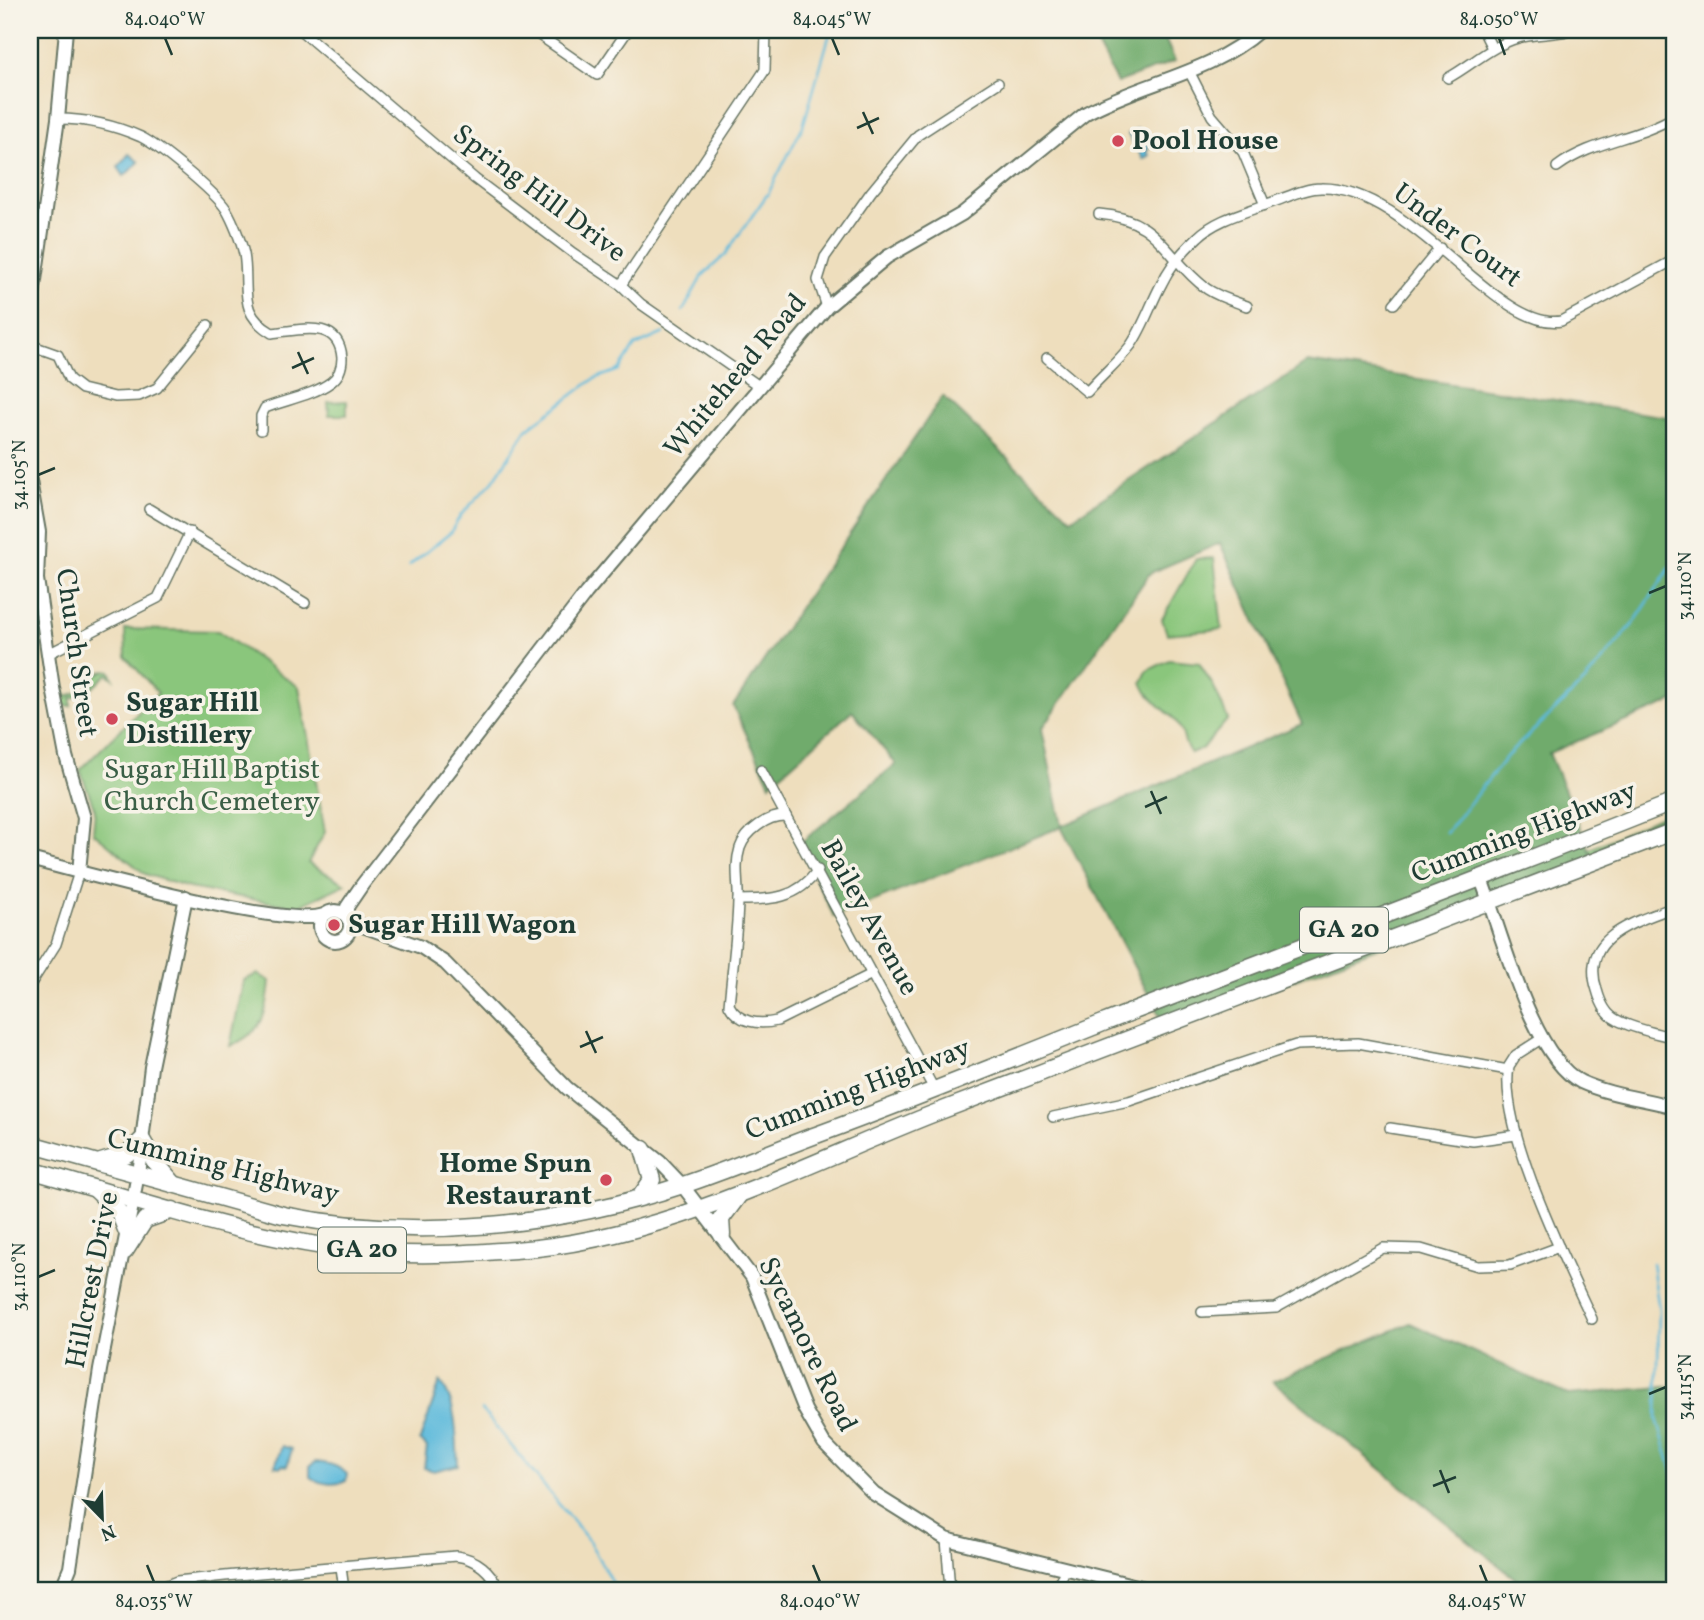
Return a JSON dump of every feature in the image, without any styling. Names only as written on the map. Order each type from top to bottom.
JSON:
[{"type":"highway","name":"Cumming Highway","points":[[30,1144],[283,1215],[369,1226],[506,1223],[571,1214],[682,1185],[1481,879],[1674,802]]},
{"type":"highway","name":"Cumming Highway","points":[[30,1170],[268,1236],[330,1247],[425,1253],[519,1250],[572,1242],[631,1229],[699,1208],[934,1114],[1674,831]]},
{"type":"highway","points":[[98,1163],[127,1154],[142,1140],[155,1162],[174,1184]]},
{"type":"highway","points":[[640,1197],[652,1180],[643,1149]]},
{"type":"highway","points":[[91,1187],[120,1212],[127,1232]]},
{"type":"highway","points":[[722,1236],[721,1219],[743,1191]]},
{"type":"highway","points":[[125,1251],[145,1220],[175,1210]]},
{"type":"street","points":[[30,306],[36,234],[58,119],[66,30]]},
{"type":"street","name":"Spring Hill Drive","points":[[300,30],[475,179],[573,253],[620,284],[641,304],[759,386]]},
{"type":"street","points":[[532,30],[597,75],[628,30]]},
{"type":"street","points":[[620,284],[765,70],[766,30]]},
{"type":"street","name":"Whitehead Road","points":[[348,919],[347,907],[362,885],[586,593],[827,307],[887,257],[962,214],[1086,113],[1121,96],[1189,73],[1229,52],[1260,30]]},
{"type":"street","points":[[1483,30],[1492,48]]},
{"type":"street","points":[[1448,78],[1470,66],[1492,48],[1520,37],[1572,30]]},
{"type":"street","points":[[1189,73],[1212,116],[1242,152],[1265,205]]},
{"type":"street","points":[[827,307],[818,280],[825,257],[871,192],[918,135],[998,83]]},
{"type":"street","points":[[1557,167],[1573,155],[1654,130],[1674,117]]},
{"type":"street","points":[[58,119],[112,126],[144,138],[189,173],[226,208],[244,253],[247,306],[254,321],[272,333],[318,328],[331,333],[338,343],[342,359],[339,375],[328,384],[265,408],[261,416],[261,430]]},
{"type":"street","name":"Under Court","points":[[1046,358],[1087,391],[1130,345],[1163,280],[1200,235],[1225,220],[1319,187],[1342,189],[1377,203],[1440,248],[1516,310],[1535,320],[1549,323],[1561,321],[1674,260]]},
{"type":"street","points":[[1099,214],[1136,221],[1163,242],[1177,261],[1206,288],[1247,306]]},
{"type":"street","points":[[1394,304],[1440,248]]},
{"type":"street","points":[[30,345],[58,355],[69,379],[82,389],[128,398],[158,388],[208,325]]},
{"type":"street","name":"Church Street","points":[[30,481],[39,532],[37,579],[48,654],[66,756],[84,818],[79,872]]},
{"type":"street","points":[[149,509],[305,603]]},
{"type":"street","points":[[48,654],[158,598],[190,532]]},
{"type":"street","name":"Bailey Avenue","points":[[761,770],[818,870],[934,1090]]},
{"type":"street","points":[[786,816],[776,816],[757,827],[740,847],[736,874],[738,900],[729,1005],[734,1014],[761,1025],[777,1021],[872,974]]},
{"type":"street","points":[[30,859],[186,897],[295,918],[334,941],[376,933]]},
{"type":"street","points":[[738,900],[778,900],[806,886],[818,870]]},
{"type":"street","points":[[30,985],[56,944],[79,872]]},
{"type":"street","points":[[1481,879],[1541,1039],[1560,1067],[1582,1082],[1674,1107]]},
{"type":"street","name":"Whitehead Road","points":[[329,913],[362,885]]},
{"type":"street","name":"Hillcrest Drive","points":[[61,1590],[70,1568],[100,1370],[125,1251],[138,1174],[150,1067],[186,897]]},
{"type":"street","points":[[1674,907],[1617,929],[1601,947],[1593,979],[1600,1000],[1616,1020],[1674,1038]]},
{"type":"street","points":[[295,918],[329,913],[348,919],[349,930],[343,938]]},
{"type":"street","points":[[322,933],[320,923],[329,913]]},
{"type":"street","name":"Sycamore Road","points":[[348,919],[376,933],[421,947],[445,963],[567,1088],[643,1149],[682,1185],[752,1278],[805,1410],[824,1443],[874,1494],[946,1539],[1153,1590]]},
{"type":"street","points":[[1541,1039],[1516,1055],[1508,1070],[1516,1135],[1559,1247],[1592,1318]]},
{"type":"street","points":[[1053,1117],[1129,1101],[1296,1045],[1358,1043],[1508,1070]]},
{"type":"street","points":[[1390,1128],[1473,1141],[1516,1135]]},
{"type":"street","points":[[1202,1312],[1276,1308],[1383,1248],[1421,1249],[1478,1266],[1510,1265],[1559,1247]]},
{"type":"street","points":[[946,1539],[950,1590]]},
{"type":"street","points":[[155,1590],[189,1580],[456,1556],[469,1558],[493,1576],[500,1590]]},
{"type":"street","points":[[341,1567],[344,1590]]},
{"type":"street","points":[[1056,1590],[1066,1568]]},
{"type":"green space","points":[[1089,30],[1161,30],[1175,61],[1117,83]]},
{"type":"green space","points":[[1308,362],[1674,418],[1674,701],[1549,753],[1596,865],[1166,1028],[1061,827],[834,917],[799,844],[896,764],[852,711],[770,784],[733,706],[943,396],[1071,519]],"holes":[[[1220,543],[1302,724],[1062,826],[1042,729],[1150,573]]]},
{"type":"green space","points":[[347,401],[347,415],[329,415],[328,402]]},
{"type":"green space","points":[[1214,558],[1222,629],[1167,634],[1162,619],[1196,559]]},
{"type":"green space","name":"Sugar Hill Baptist Church Cemetery","points":[[125,629],[218,631],[299,687],[325,832],[308,863],[346,884],[297,907],[189,888],[145,874],[93,832],[95,810],[80,770],[158,693],[126,657]]},
{"type":"green space","points":[[1169,660],[1199,663],[1214,687],[1228,719],[1203,748],[1191,753],[1172,716],[1150,696],[1142,682],[1147,671]]},
{"type":"green space","points":[[105,670],[110,671],[113,678],[107,674],[84,696],[86,703],[83,703],[81,696],[71,698],[71,706],[63,705],[62,692],[65,690],[66,697],[92,686],[92,677]]},
{"type":"green space","points":[[1674,810],[1674,823],[1515,884]]},
{"type":"green space","points":[[258,974],[270,981],[265,1013],[250,1035],[230,1046],[244,980]]},
{"type":"green space","points":[[1410,1323],[1568,1395],[1674,1386],[1674,1590],[1529,1590],[1273,1381]]},
{"type":"water","points":[[1137,129],[1149,149],[1146,151],[1149,155],[1143,159],[1128,134]]},
{"type":"water","points":[[129,154],[139,162],[124,176],[118,167]]},
{"type":"water","points":[[440,1382],[453,1411],[458,1465],[434,1471],[424,1468],[427,1447],[420,1440]]},
{"type":"water","points":[[282,1446],[292,1449],[287,1466],[275,1466]]},
{"type":"water","points":[[315,1462],[340,1468],[347,1474],[346,1481],[328,1484],[310,1477],[310,1466]]},
{"type":"waterway","points":[[683,311],[702,276],[724,256],[769,192],[803,126],[831,30]]},
{"type":"waterway","points":[[409,566],[450,533],[461,515],[493,481],[527,429],[594,379],[619,370],[635,346],[664,333]]},
{"type":"waterway","points":[[1446,833],[1507,756],[1585,681],[1634,623],[1674,562]]},
{"type":"waterway","points":[[1652,1263],[1659,1310],[1657,1419],[1674,1476]]},
{"type":"waterway","points":[[482,1410],[589,1541],[616,1590]]},
{"type":"place","name":"Pool House","points":[[1118,141]]},
{"type":"place","name":"Sugar Hill Distillery","points":[[112,719]]},
{"type":"place","name":"Sugar Hill Wagon","points":[[334,925]]},
{"type":"place","name":"Home Spun Restaurant","points":[[606,1180]]}]
